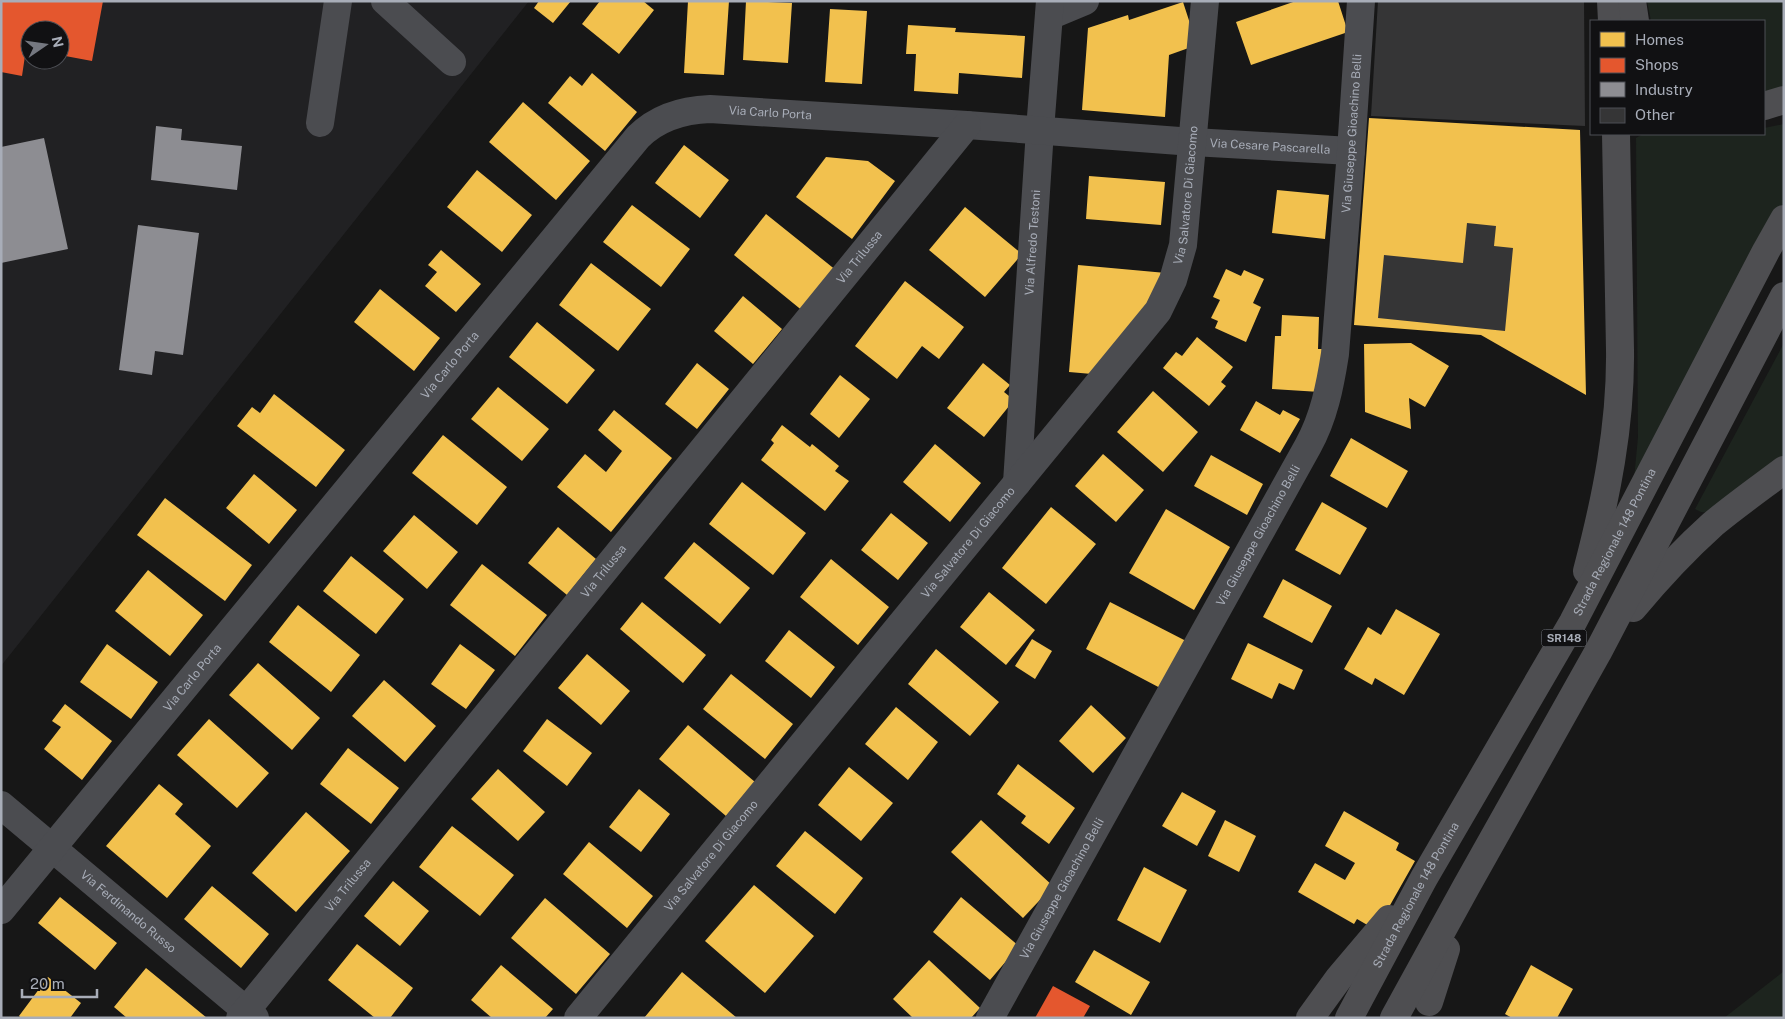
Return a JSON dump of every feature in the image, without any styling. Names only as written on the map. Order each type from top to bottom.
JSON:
[{"type":"highway","points":[[1611,1],[1612,20]]},
{"type":"highway","points":[[1632,1],[1635,20]]},
{"type":"highway","points":[[1765,106],[1784,100]]},
{"type":"highway","points":[[1574,622],[1601,519],[1618,412],[1620,362],[1616,135]]},
{"type":"highway","name":"Strada Regionale 148 Pontina","points":[[1349,1018],[1424,878],[1574,622],[1784,219]]},
{"type":"highway","name":"SR148","points":[[1394,1018],[1598,652],[1784,296]]},
{"type":"highway","points":[[1598,652],[1675,560],[1714,524],[1784,470]]},
{"type":"highway","points":[[1310,1018],[1339,978],[1424,878]]},
{"type":"highway","points":[[1426,1010],[1466,887]]},
{"type":"street","points":[[320,123],[338,1]]},
{"type":"street","points":[[385,1],[452,62]]},
{"type":"street","points":[[1050,9],[1086,1]]},
{"type":"street","name":"Via Salvatore Di Giacomo","points":[[578,1018],[1152,319],[1166,296],[1179,263],[1183,245],[1205,1]]},
{"type":"street","name":"Via Giuseppe Gioachino Belli","points":[[990,1018],[1294,472],[1317,428],[1326,405],[1335,354],[1361,1]]},
{"type":"street","name":"Via Alfredo Testoni","points":[[1017,483],[1040,130],[1050,9]]},
{"type":"street","name":"Via Carlo Porta","points":[[1,910],[644,131],[670,116],[702,110],[1040,130]]},
{"type":"street","name":"Via Trilussa","points":[[247,1015],[967,125]]},
{"type":"street","name":"Via Cesare Pascarella","points":[[1040,130],[1193,142],[1351,151]]},
{"type":"street","name":"Via Ferdinando Russo","points":[[1,805],[247,1015]]},
{"type":"shaded area","points":[[1,1],[529,1],[1,666]]},
{"type":"shaded area","points":[[1647,1],[1784,1],[1784,93],[1765,99],[1765,20],[1651,20]]},
{"type":"shaded area","points":[[1784,124],[1784,202],[1634,479],[1638,437],[1636,138],[1641,135],[1765,135],[1765,128]]},
{"type":"shaded area","points":[[1784,343],[1784,465],[1710,513],[1695,509]]},
{"type":"shaded area","points":[[1784,971],[1784,1018],[1724,1018]]},
{"type":"building: Homes","points":[[539,1],[571,1],[553,23],[534,8]]},
{"type":"building: Homes","points":[[600,1],[643,1],[654,10],[619,54],[582,24]]},
{"type":"building: Homes","points":[[688,1],[729,1],[724,75],[684,73]]},
{"type":"building: Homes","points":[[746,1],[792,3],[788,63],[743,60]]},
{"type":"building: Homes","points":[[1296,1],[1338,1],[1348,32],[1251,65],[1236,22]]},
{"type":"building: Homes","points":[[1183,2],[1197,45],[1169,55],[1165,117],[1082,110],[1088,28],[1128,15],[1129,20]]},
{"type":"building: Homes","points":[[830,9],[867,11],[862,84],[825,82]]},
{"type":"building: Homes","points":[[908,25],[956,28],[955,32],[1025,36],[1022,78],[959,73],[958,94],[914,91],[916,54],[906,54]]},
{"type":"building: Homes","points":[[592,73],[637,112],[605,151],[548,103],[570,76],[582,86]]},
{"type":"building: Homes","points":[[523,102],[590,161],[556,200],[489,142]]},
{"type":"building: Homes","points":[[1369,118],[1580,130],[1586,395],[1481,335],[1354,325]]},
{"type":"building: Homes","points":[[684,145],[729,180],[700,218],[655,183]]},
{"type":"building: Homes","points":[[826,157],[868,161],[895,181],[852,239],[796,197]]},
{"type":"building: Homes","points":[[477,170],[532,215],[502,252],[447,207]]},
{"type":"building: Homes","points":[[1089,176],[1165,182],[1161,225],[1086,219]]},
{"type":"building: Homes","points":[[1277,190],[1329,195],[1325,239],[1272,233]]},
{"type":"building: Homes","points":[[632,205],[690,249],[661,287],[603,242]]},
{"type":"building: Homes","points":[[965,207],[1022,254],[985,297],[929,250]]},
{"type":"building: Homes","points":[[766,214],[837,271],[804,312],[734,255]]},
{"type":"building: Homes","points":[[441,250],[481,284],[456,312],[425,286],[437,272],[428,265]]},
{"type":"building: Homes","points":[[591,263],[651,309],[618,351],[559,305]]},
{"type":"building: Homes","points":[[1078,265],[1166,273],[1166,283],[1092,374],[1069,372]]},
{"type":"building: Homes","points":[[1226,269],[1241,276],[1244,270],[1264,279],[1253,303],[1261,307],[1246,342],[1215,328],[1218,321],[1211,318],[1220,300],[1213,297]]},
{"type":"building: Homes","points":[[905,281],[964,327],[939,359],[922,346],[897,379],[855,346]]},
{"type":"building: Homes","points":[[380,289],[440,338],[414,371],[354,322]]},
{"type":"building: Homes","points":[[743,296],[782,329],[753,364],[714,331]]},
{"type":"building: Homes","points":[[1282,315],[1319,317],[1318,349],[1322,349],[1320,392],[1272,389],[1275,336],[1281,336]]},
{"type":"building: Homes","points":[[537,322],[595,370],[567,404],[509,357]]},
{"type":"building: Homes","points":[[1197,337],[1233,367],[1221,382],[1226,386],[1209,406],[1163,368],[1176,352],[1182,356]]},
{"type":"building: Homes","points":[[1411,343],[1449,366],[1425,407],[1409,398],[1411,429],[1365,412],[1364,344]]},
{"type":"building: Homes","points":[[697,363],[729,389],[697,429],[665,404]]},
{"type":"building: Homes","points":[[983,363],[1010,385],[1004,392],[1014,400],[984,437],[947,408]]},
{"type":"building: Homes","points":[[840,375],[870,399],[839,438],[810,414]]},
{"type":"building: Homes","points":[[498,387],[549,429],[522,461],[471,419]]},
{"type":"building: Homes","points":[[1153,391],[1198,432],[1163,472],[1117,432]]},
{"type":"building: Homes","points":[[274,394],[345,450],[316,487],[237,426],[252,407],[260,413]]},
{"type":"building: Homes","points":[[1256,401],[1280,415],[1283,410],[1300,419],[1280,453],[1240,430]]},
{"type":"building: Homes","points":[[614,410],[672,458],[611,532],[557,487],[585,454],[606,472],[622,451],[598,430]]},
{"type":"building: Homes","points":[[782,425],[810,447],[812,444],[839,466],[835,471],[849,481],[825,511],[761,460],[774,443],[771,440]]},
{"type":"building: Homes","points":[[443,435],[507,487],[477,525],[412,473]]},
{"type":"building: Homes","points":[[1351,438],[1408,471],[1387,508],[1330,476]]},
{"type":"building: Homes","points":[[935,444],[981,483],[950,522],[903,482]]},
{"type":"building: Homes","points":[[1103,454],[1144,490],[1116,522],[1075,486]]},
{"type":"building: Homes","points":[[1211,455],[1263,484],[1247,515],[1194,486]]},
{"type":"building: Homes","points":[[254,474],[297,510],[269,544],[226,508]]},
{"type":"building: Homes","points":[[742,482],[806,533],[773,575],[709,524]]},
{"type":"building: Homes","points":[[165,498],[252,565],[225,601],[137,535]]},
{"type":"building: Homes","points":[[1322,502],[1367,528],[1340,575],[1295,550]]},
{"type":"building: Homes","points":[[1051,507],[1096,544],[1046,604],[1002,568]]},
{"type":"building: Homes","points":[[1166,509],[1230,547],[1194,610],[1129,573]]},
{"type":"building: Homes","points":[[891,513],[928,543],[898,580],[861,550]]},
{"type":"building: Homes","points":[[414,515],[458,552],[427,589],[383,551]]},
{"type":"building: Homes","points":[[558,527],[596,559],[567,595],[528,563]]},
{"type":"building: Homes","points":[[694,542],[750,588],[720,624],[664,578]]},
{"type":"building: Homes","points":[[351,556],[404,599],[376,634],[323,591]]},
{"type":"building: Homes","points":[[831,559],[889,607],[858,645],[800,597]]},
{"type":"building: Homes","points":[[482,564],[547,615],[515,656],[450,605]]},
{"type":"building: Homes","points":[[148,570],[203,615],[170,656],[115,611]]},
{"type":"building: Homes","points":[[1283,579],[1332,606],[1312,643],[1263,617]]},
{"type":"building: Homes","points":[[989,592],[1035,630],[1006,665],[960,627]]},
{"type":"building: Homes","points":[[642,602],[706,655],[683,683],[620,629]]},
{"type":"building: Homes","points":[[1110,602],[1188,642],[1164,690],[1086,649]]},
{"type":"building: Homes","points":[[298,605],[360,655],[331,692],[269,642]]},
{"type":"building: Homes","points":[[1396,609],[1440,634],[1404,695],[1375,678],[1372,685],[1344,669],[1368,627],[1381,635]]},
{"type":"building: Homes","points":[[789,630],[835,667],[811,698],[765,661]]},
{"type":"building: Homes","points":[[1032,639],[1052,651],[1035,679],[1015,666]]},
{"type":"building: Homes","points":[[1248,643],[1303,670],[1294,690],[1279,683],[1272,699],[1231,679]]},
{"type":"building: Homes","points":[[107,644],[158,682],[131,719],[80,682]]},
{"type":"building: Homes","points":[[460,644],[495,670],[466,709],[431,684]]},
{"type":"building: Homes","points":[[936,649],[999,702],[970,736],[908,684]]},
{"type":"building: Homes","points":[[587,654],[630,691],[601,725],[558,688]]},
{"type":"building: Homes","points":[[258,663],[320,718],[292,750],[229,695]]},
{"type":"building: Homes","points":[[731,674],[793,724],[765,759],[703,709]]},
{"type":"building: Homes","points":[[384,680],[436,726],[405,762],[352,716]]},
{"type":"building: Homes","points":[[65,704],[112,741],[82,780],[44,749],[61,727],[52,721]]},
{"type":"building: Homes","points":[[1091,705],[1126,738],[1093,773],[1059,741]]},
{"type":"building: Homes","points":[[896,707],[938,742],[908,780],[865,744]]},
{"type":"building: Homes","points":[[209,719],[269,773],[237,808],[177,755]]},
{"type":"building: Homes","points":[[547,719],[592,753],[567,786],[523,751]]},
{"type":"building: Homes","points":[[688,725],[755,782],[726,816],[659,759]]},
{"type":"building: Homes","points":[[348,748],[399,788],[371,824],[320,784]]},
{"type":"building: Homes","points":[[1018,764],[1075,808],[1049,844],[1021,823],[1026,816],[997,794]]},
{"type":"building: Homes","points":[[849,767],[893,803],[861,841],[818,805]]},
{"type":"building: Homes","points":[[498,769],[545,812],[518,841],[471,799]]},
{"type":"building: Homes","points":[[159,784],[183,804],[175,814],[211,846],[167,898],[106,846]]},
{"type":"building: Homes","points":[[639,789],[670,814],[641,852],[609,827]]},
{"type":"building: Homes","points":[[1182,792],[1216,811],[1197,846],[1162,826]]},
{"type":"building: Homes","points":[[1344,811],[1399,843],[1396,850],[1415,861],[1376,930],[1357,919],[1354,924],[1298,892],[1315,863],[1345,880],[1355,863],[1325,846]]},
{"type":"building: Homes","points":[[306,812],[350,851],[296,912],[252,873]]},
{"type":"building: Homes","points":[[981,820],[1053,886],[1023,918],[951,852]]},
{"type":"building: Homes","points":[[1225,820],[1256,836],[1239,872],[1208,856]]},
{"type":"building: Homes","points":[[452,826],[514,875],[480,916],[419,867]]},
{"type":"building: Homes","points":[[805,831],[863,878],[835,914],[776,866]]},
{"type":"building: Homes","points":[[589,842],[653,896],[627,928],[563,874]]},
{"type":"building: Homes","points":[[1144,867],[1187,890],[1160,943],[1117,920]]},
{"type":"building: Homes","points":[[393,881],[429,911],[400,946],[364,916]]},
{"type":"building: Homes","points":[[754,885],[814,936],[765,993],[705,941]]},
{"type":"building: Homes","points":[[212,886],[269,934],[241,968],[184,919]]},
{"type":"building: Homes","points":[[60,897],[117,943],[95,970],[38,923]]},
{"type":"building: Homes","points":[[961,897],[1019,946],[990,980],[933,932]]},
{"type":"building: Homes","points":[[545,898],[610,954],[576,994],[511,938]]},
{"type":"building: Homes","points":[[357,944],[413,988],[390,1018],[375,1018],[328,980]]},
{"type":"building: Homes","points":[[1094,950],[1150,982],[1131,1015],[1075,982]]},
{"type":"building: Homes","points":[[929,960],[980,1008],[971,1018],[913,1018],[893,999]]},
{"type":"building: Homes","points":[[501,965],[553,1009],[545,1018],[492,1018],[471,1000]]},
{"type":"building: Homes","points":[[1531,965],[1573,989],[1557,1018],[1512,1018],[1505,1014]]},
{"type":"building: Homes","points":[[146,968],[207,1018],[127,1018],[114,1007]]},
{"type":"building: Homes","points":[[682,972],[737,1018],[644,1018]]},
{"type":"building: Homes","points":[[48,977],[81,1003],[70,1018],[21,1018],[19,1016]]},
{"type":"building: Shops","points":[[1,1],[103,1],[92,61],[70,57],[70,20],[20,20],[20,70],[23,70],[22,76],[1,72]]},
{"type":"building: Shops","points":[[1053,986],[1090,1006],[1083,1018],[1035,1018]]},
{"type":"building: Industry","points":[[156,126],[182,129],[181,140],[242,146],[237,190],[151,180]]},
{"type":"building: Industry","points":[[44,138],[68,249],[1,263],[1,147]]},
{"type":"building: Industry","points":[[138,225],[199,233],[183,355],[155,351],[152,375],[119,370]]},
{"type":"building: Other","points":[[1378,1],[1584,1],[1585,126],[1371,116]]},
{"type":"building: Other","points":[[1467,223],[1496,226],[1494,246],[1513,248],[1505,331],[1378,318],[1384,255],[1463,263]]}]
